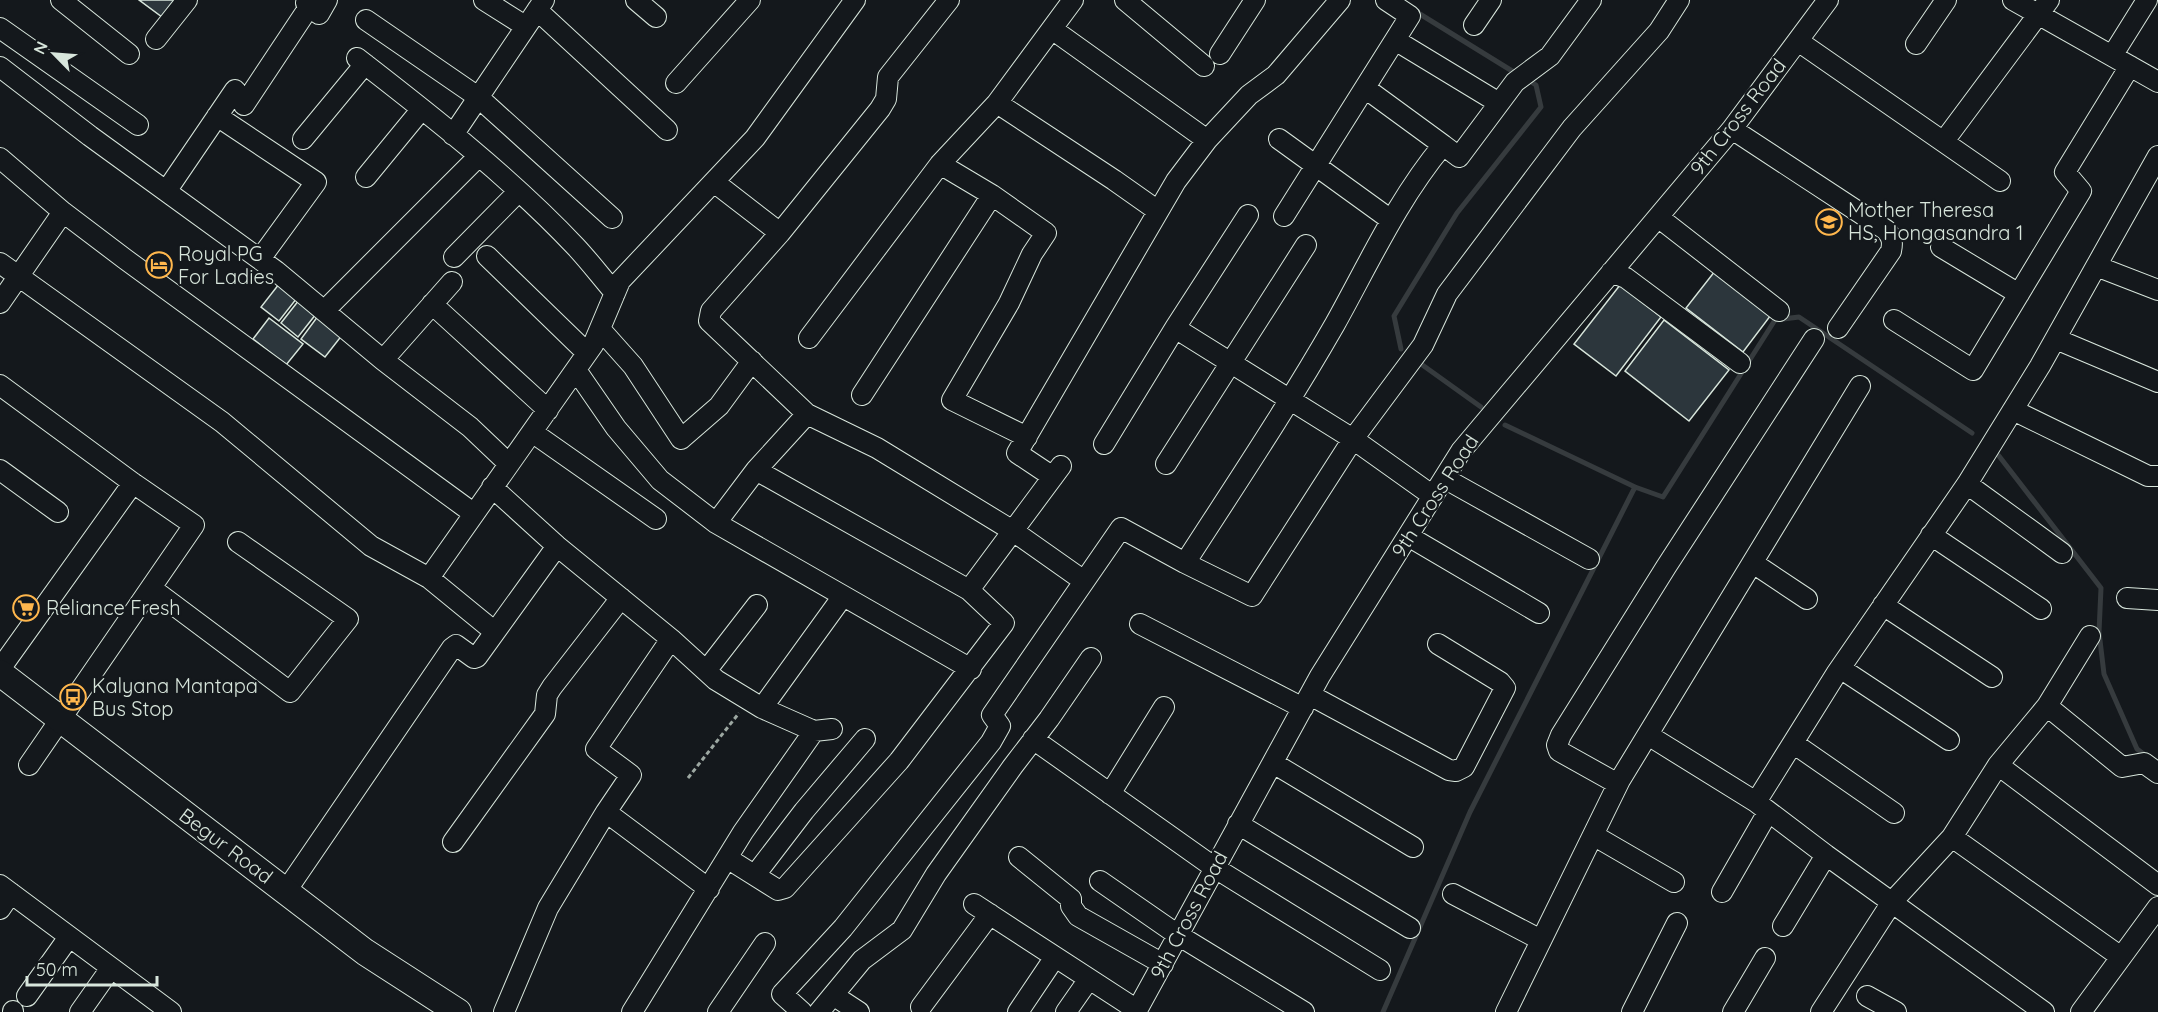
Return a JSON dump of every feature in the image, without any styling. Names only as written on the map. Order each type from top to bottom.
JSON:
[{"type":"main road","name":"Begur Road","points":[[0,671],[60,720],[365,952],[458,1012]]},
{"type":"street","points":[[61,0],[129,54]]},
{"type":"street","points":[[156,39],[188,0]]},
{"type":"street","points":[[484,0],[525,26]]},
{"type":"street","points":[[636,0],[656,17]]},
{"type":"street","points":[[676,83],[750,0]]},
{"type":"street","points":[[429,578],[581,361],[600,329],[620,281],[755,138],[855,0]]},
{"type":"street","points":[[949,0],[888,77],[886,99],[880,109],[780,233],[709,316],[709,321],[807,414],[877,448],[1013,531],[1084,581]]},
{"type":"street","points":[[809,338],[940,165],[996,104],[1073,0]]},
{"type":"street","points":[[1125,0],[1212,60],[1255,0]]},
{"type":"street","points":[[969,590],[1057,472],[1017,453],[1176,181],[1207,140],[1249,95],[1276,75],[1340,0]]},
{"type":"street","points":[[1284,216],[1410,16],[1386,0]]},
{"type":"street","points":[[1474,25],[1491,0]]},
{"type":"street","points":[[1365,88],[1459,157],[1515,82],[1550,57],[1591,0]]},
{"type":"street","points":[[801,1012],[782,994],[843,928],[991,742],[1000,726],[992,714],[1121,528],[1252,596],[1353,439],[1423,345],[1447,294],[1572,128],[1659,31],[1679,0]]},
{"type":"street","name":"9th Cross Road","points":[[1142,1009],[1178,935],[1320,676],[1461,451],[1732,129],[1828,0]]},
{"type":"street","points":[[1916,44],[1946,0]]},
{"type":"street","points":[[2013,0],[2044,8],[2112,56],[2158,81]]},
{"type":"street","points":[[2112,56],[2146,0]]},
{"type":"street","points":[[167,190],[217,116],[240,97],[312,2]]},
{"type":"street","points":[[453,135],[541,5],[667,130]]},
{"type":"street","points":[[1944,141],[2044,8]]},
{"type":"street","points":[[366,20],[478,97],[612,218]]},
{"type":"street","points":[[0,28],[138,125]]},
{"type":"street","points":[[1052,29],[1207,140]]},
{"type":"street","points":[[1395,40],[1500,103]]},
{"type":"street","points":[[1797,41],[2000,181]]},
{"type":"street","points":[[303,139],[361,61],[453,135],[518,192],[576,248],[615,293]]},
{"type":"street","points":[[1894,320],[1973,370],[2082,191],[2065,172],[2130,66]]},
{"type":"street","points":[[0,67],[90,136],[260,259],[383,360],[470,427],[509,464]]},
{"type":"street","points":[[996,104],[1158,211]]},
{"type":"street","points":[[366,177],[421,110]]},
{"type":"street","points":[[217,116],[315,182],[260,259]]},
{"type":"street","points":[[1732,129],[1891,236],[1893,243],[1891,251],[1838,328]]},
{"type":"street","points":[[1279,139],[1392,220]]},
{"type":"street","points":[[1185,563],[1290,399],[1392,220],[1429,162],[1443,145]]},
{"type":"street","points":[[1722,892],[1793,743],[1882,605],[1967,484],[2055,339],[2158,156]]},
{"type":"street","points":[[324,311],[478,157]]},
{"type":"street","points":[[0,158],[63,212],[125,259],[473,513]]},
{"type":"street","points":[[940,165],[992,195],[1046,233],[1032,254],[1009,303],[952,400],[1027,436]]},
{"type":"street","points":[[714,182],[780,233]]},
{"type":"street","points":[[454,257],[518,192]]},
{"type":"street","points":[[862,395],[992,195]]},
{"type":"street","points":[[0,303],[63,212]]},
{"type":"street","points":[[1104,444],[1174,328],[1248,215]]},
{"type":"street","points":[[1658,217],[1779,311]]},
{"type":"street","points":[[1166,464],[1306,245]]},
{"type":"street","points":[[1941,247],[2019,294]]},
{"type":"street","points":[[487,256],[581,361],[616,428],[660,480],[716,523],[970,669]]},
{"type":"street","points":[[0,262],[19,278],[222,422],[371,546],[429,578],[495,632]]},
{"type":"street","points":[[2096,266],[2158,290]]},
{"type":"street","points":[[1611,272],[1626,278],[1740,363]]},
{"type":"street","points":[[383,360],[452,282]]},
{"type":"street","points":[[432,304],[548,410]]},
{"type":"street","points":[[1174,328],[1353,439],[1433,496]]},
{"type":"street","points":[[600,329],[633,366],[681,438],[719,406],[752,361]]},
{"type":"street","points":[[1618,784],[1559,751],[1557,746],[1561,735],[1666,567],[1814,339]]},
{"type":"street","points":[[2055,339],[2158,382]]},
{"type":"street","points":[[0,385],[133,483],[195,525],[29,765]]},
{"type":"street","points":[[1506,1012],[1618,784],[1860,386]]},
{"type":"street","points":[[2013,410],[2148,476],[2158,476]]},
{"type":"street","points":[[716,523],[756,470],[807,414]]},
{"type":"street","points":[[532,432],[656,519]]},
{"type":"street","points":[[0,470],[58,512]]},
{"type":"street","points":[[727,858],[778,890],[792,883],[826,840],[899,761],[1004,623],[969,590],[756,470]]},
{"type":"street","points":[[1444,478],[1589,559]]},
{"type":"street","points":[[0,671],[133,483]]},
{"type":"street","points":[[1967,484],[2062,553]]},
{"type":"street","points":[[492,487],[557,546],[671,639],[716,680],[756,704],[823,730],[762,804],[632,1012]]},
{"type":"street","points":[[1931,535],[2041,609]]},
{"type":"street","points":[[1408,536],[1539,613]]},
{"type":"street","points":[[151,588],[290,692],[348,619],[238,542]]},
{"type":"street","points":[[286,891],[452,648],[456,645],[475,658],[557,546]]},
{"type":"street","points":[[1753,563],[1807,599]]},
{"type":"street","points":[[756,704],[843,596]]},
{"type":"street","points":[[453,842],[545,714],[547,695],[552,687],[621,598]]},
{"type":"street","points":[[2127,598],[2158,600]]},
{"type":"street","points":[[706,671],[757,605]]},
{"type":"street","points":[[1882,605],[1992,677]]},
{"type":"street","points":[[1140,624],[1449,770],[1456,771],[1464,767],[1505,688],[1500,682],[1437,644]]},
{"type":"street","points":[[1821,1012],[1892,902],[1952,837],[1998,765],[2047,706],[2090,636]]},
{"type":"street","points":[[504,1012],[548,908],[631,775],[596,749],[671,639]]},
{"type":"street","points":[[819,1012],[862,960],[902,930],[936,874],[1033,739],[1050,719],[1091,658]]},
{"type":"street","points":[[1840,668],[1949,740]]},
{"type":"street","points":[[2047,706],[2122,767],[2144,763],[2158,773]]},
{"type":"street","points":[[1110,794],[1164,707]]},
{"type":"street","points":[[1648,735],[1762,807],[2044,1012]]},
{"type":"street","points":[[755,874],[804,811],[865,739]]},
{"type":"street","points":[[1033,739],[1215,868],[1380,970]]},
{"type":"street","points":[[1793,743],[1894,813]]},
{"type":"street","points":[[1273,762],[1413,847]]},
{"type":"street","points":[[1998,765],[2158,885]]},
{"type":"street","points":[[606,812],[709,889]]},
{"type":"street","points":[[1238,824],[1410,928]]},
{"type":"street","points":[[1593,835],[1674,882]]},
{"type":"street","points":[[1952,837],[2121,957]]},
{"type":"street","points":[[1783,926],[1826,855]]},
{"type":"street","points":[[1019,857],[1071,899],[1071,906],[1078,916],[1163,964]]},
{"type":"street","points":[[1100,881],[1178,935],[1304,1012]]},
{"type":"street","points":[[1453,894],[1541,940]]},
{"type":"street","points":[[4,896],[69,937],[171,1012]]},
{"type":"street","points":[[2081,1012],[2158,907]]},
{"type":"street","points":[[921,1007],[982,909],[1089,979],[1142,1009]]},
{"type":"street","points":[[1632,1012],[1677,922]]},
{"type":"street","points":[[27,996],[69,937]]},
{"type":"street","points":[[718,1012],[765,942]]},
{"type":"street","points":[[1018,1012],[1055,957]]},
{"type":"street","points":[[1733,1012],[1766,958]]},
{"type":"street","points":[[80,1012],[111,968]]},
{"type":"street","points":[[1066,1012],[1089,979]]},
{"type":"street","points":[[833,995],[859,1012]]},
{"type":"street","points":[[1867,996],[1896,1012]]},
{"type":"path","points":[[688,778],[756,704]]},
{"type":"building","points":[[139,0],[175,0],[162,17]]},
{"type":"building","points":[[1715,271],[1771,315],[1743,352],[1686,308]]},
{"type":"building","points":[[279,284],[297,298],[279,321],[261,307]]},
{"type":"building","points":[[1620,285],[1661,317],[1616,376],[1574,344]]},
{"type":"building","points":[[299,300],[316,314],[298,337],[281,323]]},
{"type":"building","points":[[318,316],[343,334],[325,357],[301,339]]},
{"type":"building","points":[[269,318],[303,344],[286,365],[253,339]]},
{"type":"building","points":[[1664,320],[1729,370],[1689,421],[1625,371]]},
{"type":"waterway","points":[[1415,11],[1517,74]]},
{"type":"waterway","points":[[1401,349],[1394,316],[1457,213],[1541,107],[1536,85],[1525,78]]},
{"type":"waterway","points":[[1505,425],[1635,487],[1663,497],[1775,320],[1799,317],[1972,433]]},
{"type":"waterway","points":[[1421,364],[1481,407]]},
{"type":"waterway","points":[[1999,456],[2101,588],[2099,632],[2104,674],[2137,749],[2149,758]]},
{"type":"waterway","points":[[1383,1012],[1470,812],[1635,487]]},
{"type":"place","name":"Mother Theresa HS, Hongasandra 1","points":[[1829,222]]},
{"type":"place","name":"Royal PG For Ladies","points":[[159,265]]},
{"type":"place","name":"Reliance Fresh","points":[[26,608]]},
{"type":"place","name":"Kalyana Mantapa Bus Stop","points":[[73,697]]}]
